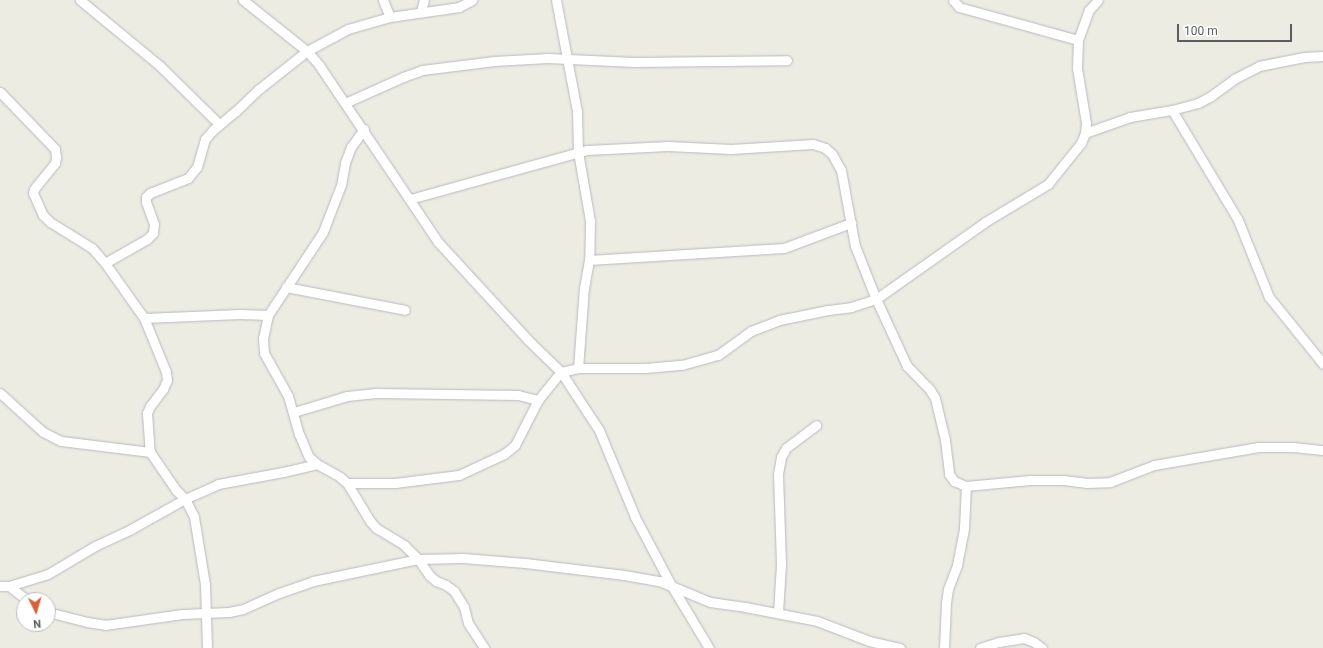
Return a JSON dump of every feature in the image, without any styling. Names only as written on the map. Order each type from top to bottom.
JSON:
[{"type":"street","points":[[80,0],[160,66],[219,124]]},
{"type":"street","points":[[243,0],[307,51],[364,129],[438,242],[528,340],[561,372],[599,430],[635,517],[670,585],[709,648]]},
{"type":"street","points":[[383,0],[390,17]]},
{"type":"street","points":[[421,11],[424,0]]},
{"type":"street","points":[[105,263],[147,239],[153,233],[154,224],[146,197],[150,193],[188,178],[197,167],[205,139],[219,124],[307,51],[348,29],[390,17],[421,11],[459,7],[472,0]]},
{"type":"street","points":[[556,0],[568,59],[576,111],[578,152],[590,221],[590,260],[584,287],[578,368]]},
{"type":"street","points":[[953,0],[959,7],[1078,40]]},
{"type":"street","points":[[347,483],[395,483],[433,479],[459,475],[478,468],[504,454],[514,445],[538,400],[561,372],[578,368],[645,368],[682,365],[718,355],[751,331],[779,320],[828,310],[850,308],[876,299],[985,222],[1048,184],[1081,143],[1085,133],[1086,123],[1077,68],[1078,40],[1089,10],[1098,0]]},
{"type":"street","points":[[1085,133],[1130,117],[1172,110],[1205,99],[1234,79],[1259,66],[1304,57],[1323,56]]},
{"type":"street","points":[[345,103],[403,77],[429,69],[494,61],[548,58],[634,62],[788,60]]},
{"type":"street","points":[[0,92],[55,149],[55,164],[34,189],[33,193],[43,215],[50,222],[92,248],[105,263],[144,318],[166,372],[167,380],[147,413],[150,452],[176,490],[185,499],[194,517],[198,535],[207,614],[207,648]]},
{"type":"street","points":[[1172,110],[1238,220],[1269,296],[1323,364]]},
{"type":"street","points":[[364,129],[351,148],[345,163],[340,185],[323,232],[268,315],[263,338],[264,353],[285,390],[294,412],[305,447],[310,456],[317,464],[336,474],[347,483],[373,525],[404,545],[429,575],[436,581],[446,585],[454,591],[464,608],[468,623],[484,648]]},
{"type":"street","points":[[410,200],[578,152],[668,146],[731,149],[813,144],[825,148],[832,154],[841,170],[855,246],[876,299],[907,366],[930,390],[935,398],[945,440],[949,474],[954,481],[966,486],[1030,480],[1063,480],[1086,483],[1110,482],[1154,465],[1258,448],[1293,447],[1323,450]]},
{"type":"street","points":[[590,260],[784,248],[851,223]]},
{"type":"street","points":[[286,287],[405,310]]},
{"type":"street","points":[[144,318],[225,314],[268,315]]},
{"type":"street","points":[[0,393],[43,432],[61,441],[150,452]]},
{"type":"street","points":[[294,412],[347,396],[378,393],[518,395],[538,400]]},
{"type":"street","points":[[778,613],[781,564],[778,474],[781,457],[786,448],[816,425]]},
{"type":"street","points":[[4,586],[48,574],[95,546],[131,529],[185,499],[218,484],[317,464]]},
{"type":"street","points":[[944,648],[946,603],[948,589],[957,565],[964,528],[966,486]]},
{"type":"street","points":[[56,614],[105,625],[124,623],[149,617],[229,612],[243,609],[279,593],[313,581],[418,560],[463,558],[525,563],[624,575],[670,585],[710,602],[817,621],[869,641],[900,648]]},
{"type":"street","points":[[4,586],[16,593]]},
{"type":"street","points":[[980,648],[999,642],[1024,638],[1034,642],[1042,648]]}]
